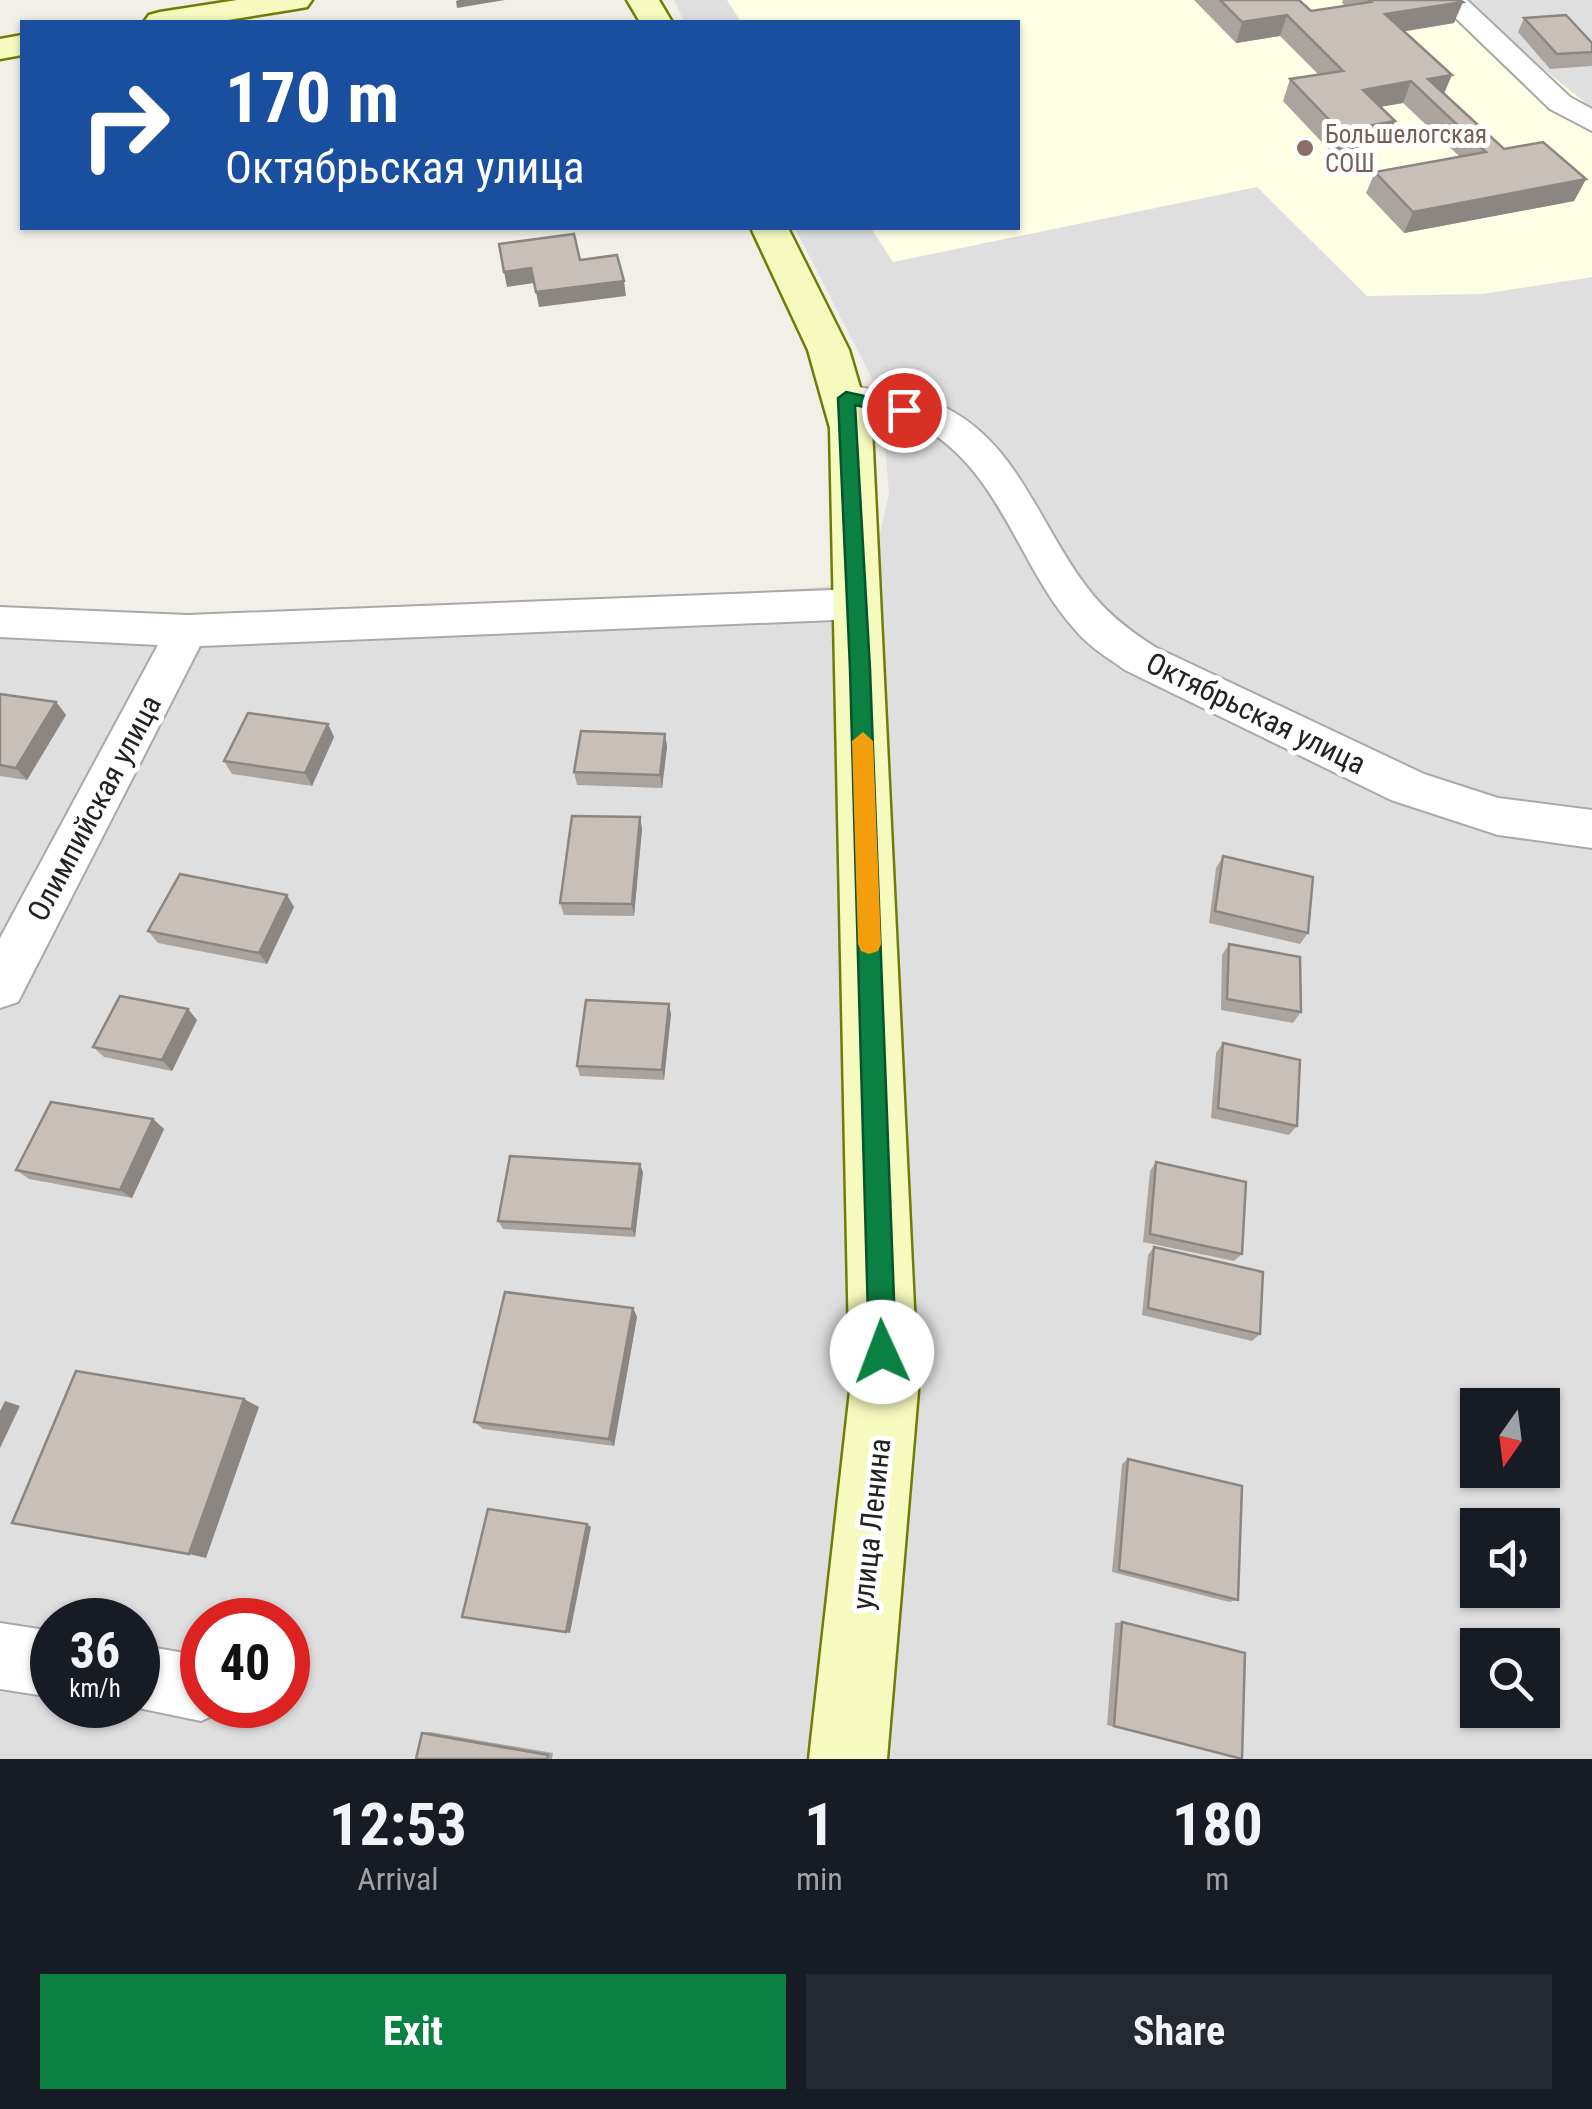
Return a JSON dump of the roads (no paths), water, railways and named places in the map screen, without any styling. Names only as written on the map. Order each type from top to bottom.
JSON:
[{"type":"street","points":[[172,20],[296,0]]},
{"type":"street","points":[[1452,0],[1560,103],[1592,122]]},
{"type":"street","name":"улица Ленина","points":[[770,230],[832,355],[846,398],[858,604],[884,1391],[848,1759]]},
{"type":"street","name":"Октябрьская улица","points":[[846,398],[932,416],[970,442],[1003,480],[1054,568],[1092,622],[1157,668],[1342,758],[1447,802],[1563,828],[1592,829]]},
{"type":"street","points":[[0,622],[188,631],[858,604]]},
{"type":"street","name":"Олимпийская улица","points":[[0,986],[188,631]]},
{"type":"street","points":[[0,1656],[30,1661]]},
{"type":"place","name":"Большелогская СОШ","points":[[1305,148]]}]
